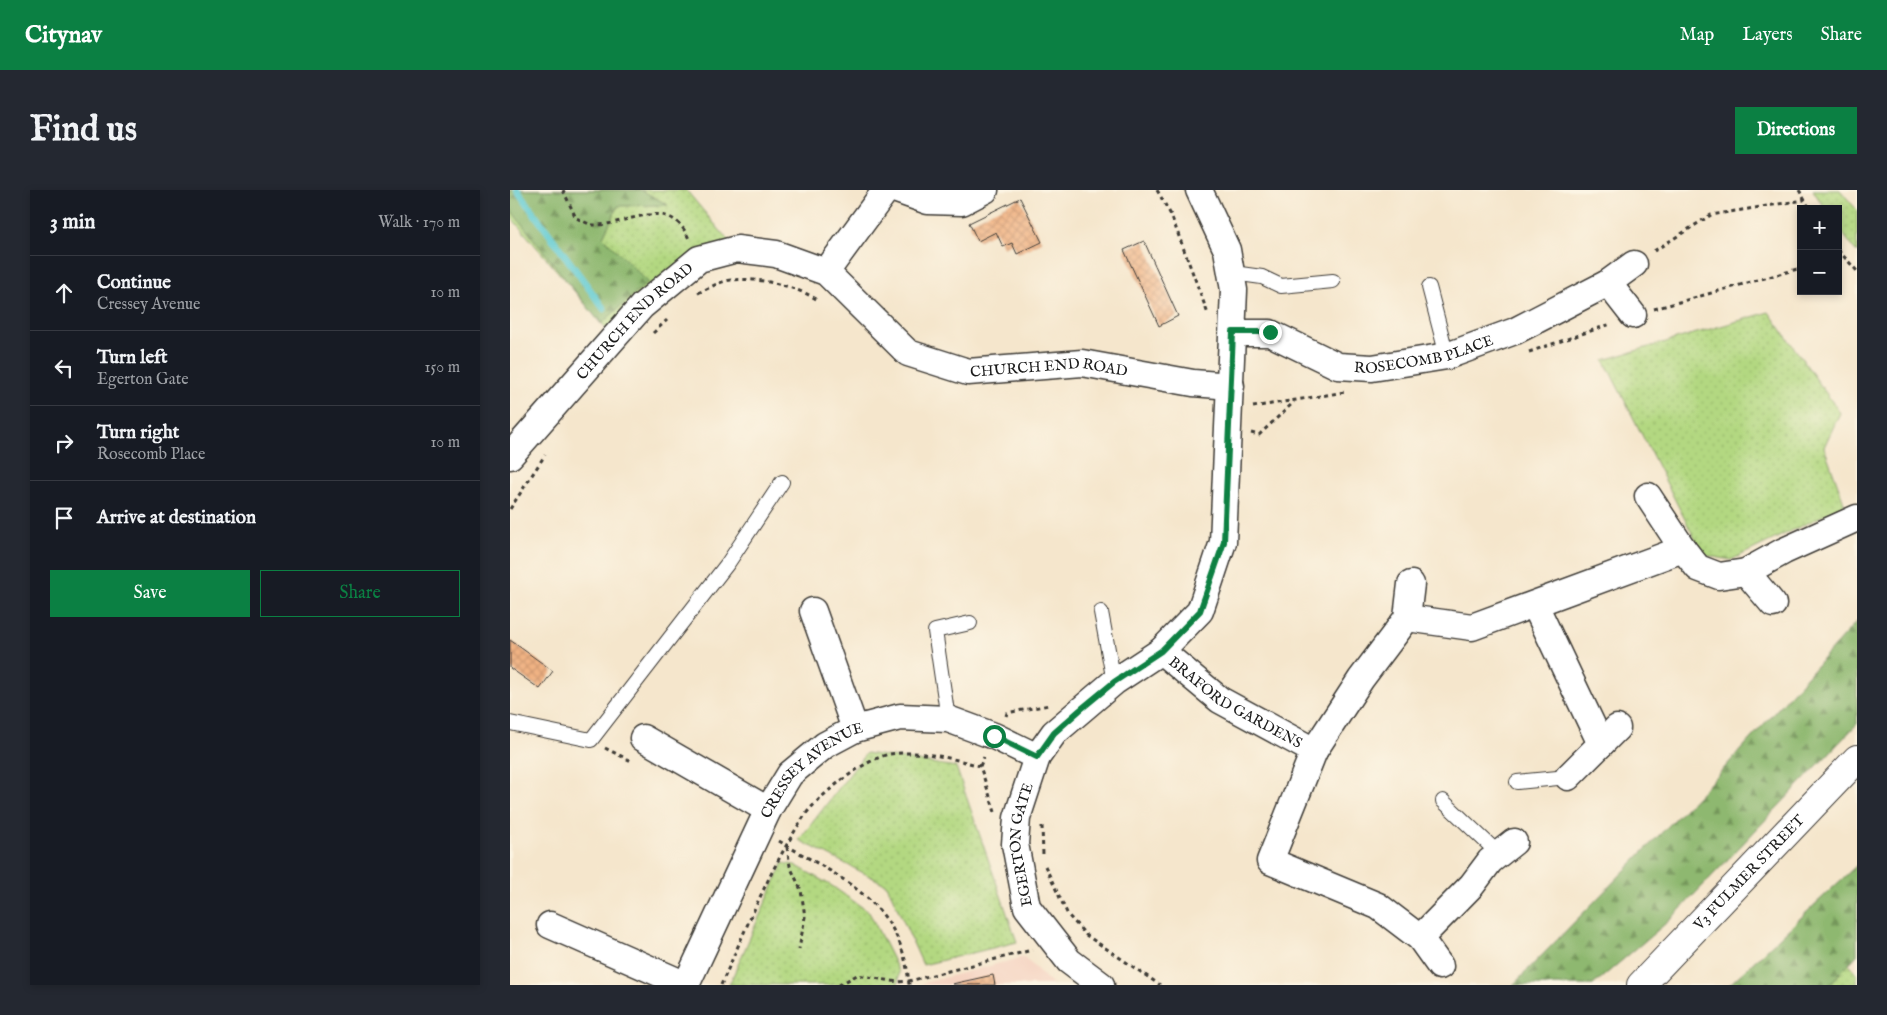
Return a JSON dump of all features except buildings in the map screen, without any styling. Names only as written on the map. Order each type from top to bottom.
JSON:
[{"type":"street","points":[[826,272],[886,190]]},
{"type":"street","points":[[897,190],[928,201],[962,202],[985,190]]},
{"type":"street","name":"EGERTON GATE","points":[[1101,985],[1069,961],[1027,907],[1015,844],[1017,818],[1037,757],[1054,733],[1114,682],[1161,651],[1200,611],[1224,542],[1235,301],[1233,273],[1227,250],[1199,190]]},
{"type":"street","name":"CHURCH END ROAD","points":[[510,456],[642,306],[699,259],[737,250],[776,254],[826,272],[908,353],[968,372],[1082,363],[1197,383],[1231,386]]},
{"type":"street","name":"ROSECOMB PLACE","points":[[1233,332],[1270,332],[1338,366],[1372,368],[1447,356],[1515,331],[1608,282],[1634,264]]},
{"type":"street","points":[[1608,282],[1633,315]]},
{"type":"street","points":[[1648,496],[1683,550],[1698,568],[1719,576],[1746,572],[1784,551],[1857,518]]},
{"type":"street","points":[[1411,584],[1407,618],[1472,627],[1683,550]]},
{"type":"street","points":[[1746,572],[1773,604]]},
{"type":"street","points":[[1535,605],[1609,736],[1568,777]]},
{"type":"street","points":[[813,612],[855,729]]},
{"type":"street","name":"BRAFORD GARDENS","points":[[1407,618],[1361,679],[1314,750],[1265,870],[1378,906],[1420,938],[1440,966]]},
{"type":"street","name":"BRAFORD GARDENS","points":[[1161,651],[1220,700],[1314,750]]},
{"type":"street","name":"CRESSEY AVENUE","points":[[686,985],[768,810],[790,774],[825,745],[855,729],[900,717],[948,719],[994,736],[1037,757]]},
{"type":"street","points":[[642,738],[768,810]]},
{"type":"street","name":"V3 FULMER STREET","points":[[1641,985],[1857,758]]},
{"type":"street","points":[[1420,938],[1506,848]]},
{"type":"street","points":[[550,925],[686,985]]},
{"type":"lane","points":[[1233,273],[1262,277],[1282,286],[1333,281]]},
{"type":"lane","points":[[1429,287],[1447,356]]},
{"type":"lane","points":[[510,722],[592,740],[728,563],[782,482]]},
{"type":"lane","points":[[1101,612],[1114,682]]},
{"type":"lane","points":[[948,719],[935,631],[970,624]]},
{"type":"lane","points":[[1517,782],[1568,777]]},
{"type":"lane","points":[[1443,801],[1506,848]]},
{"type":"path","points":[[563,190],[576,218],[594,226],[632,216],[653,214],[674,219],[688,235],[699,259]]},
{"type":"path","points":[[1157,190],[1171,215],[1208,315]]},
{"type":"path","points":[[1799,190],[1807,205]]},
{"type":"path","points":[[1634,264],[1711,215],[1804,200]]},
{"type":"path","points":[[1842,259],[1857,271]]},
{"type":"path","points":[[697,294],[730,280],[755,281],[790,288],[826,304]]},
{"type":"path","points":[[650,336],[669,317]]},
{"type":"path","points":[[1242,430],[1260,435],[1294,402]]},
{"type":"path","points":[[510,509],[550,449]]},
{"type":"path","points":[[1054,706],[1048,704],[1008,713],[994,736],[980,766],[992,811],[1002,816],[1042,821],[1043,862],[1068,916],[1086,935],[1160,985]]},
{"type":"path","points":[[721,985],[762,894],[804,816],[844,778],[864,764],[890,754],[940,755],[980,766]]},
{"type":"path","points":[[787,846],[790,866],[801,890],[806,918],[799,950]]},
{"type":"path","points":[[839,985],[857,975],[898,982],[908,981],[1034,950],[1030,942]]},
{"type":"shaded area","points":[[1024,957],[1053,985],[922,985],[924,983]]},
{"type":"green space","points":[[510,190],[686,190],[729,241],[610,333],[510,216]]},
{"type":"green space","points":[[510,190],[641,190],[668,205],[618,206],[603,237],[648,282],[601,324],[510,209]]},
{"type":"green space","points":[[1813,190],[1840,190],[1857,210],[1857,253],[1842,232],[1842,205],[1822,205]]},
{"type":"green space","points":[[1769,312],[1840,413],[1824,447],[1845,505],[1731,560],[1703,555],[1604,360]]},
{"type":"green space","points":[[1857,621],[1857,724],[1671,919],[1593,985],[1513,985],[1717,776]]},
{"type":"green space","points":[[866,753],[956,767],[1017,942],[923,965],[887,885],[799,840]]},
{"type":"green space","points":[[783,863],[795,865],[832,886],[869,912],[899,972],[898,985],[729,985]]},
{"type":"green space","points":[[1857,865],[1857,955],[1829,985],[1729,985]]},
{"type":"green space","points":[[1848,963],[1857,974],[1857,985],[1829,985]]},
{"type":"waterway","points":[[517,190],[604,309]]},
{"type":"route","points":[[994,736],[1037,757],[1054,733],[1114,682],[1161,651],[1200,611],[1224,542],[1233,332],[1270,332]]}]
